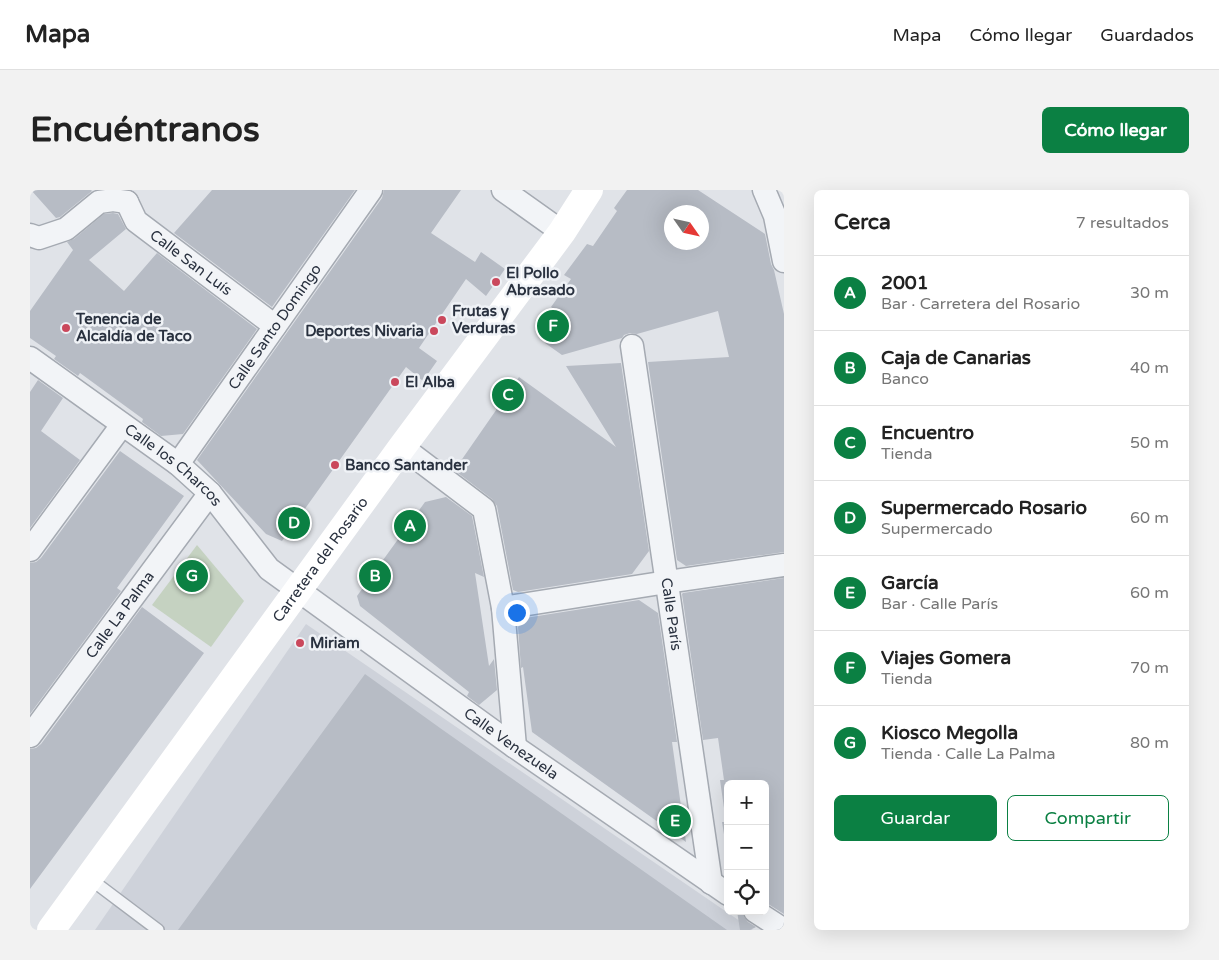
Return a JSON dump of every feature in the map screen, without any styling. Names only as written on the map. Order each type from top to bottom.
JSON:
[{"type":"main road","name":"Carretera del Rosario","points":[[51,930],[402,447],[562,232],[589,190]]},
{"type":"street","name":"Calle Santo Domingo","points":[[178,464],[371,190]]},
{"type":"street","points":[[503,190],[562,232]]},
{"type":"street","points":[[764,190],[775,216],[784,261]]},
{"type":"street","name":"Calle San Luís","points":[[132,196],[136,220],[275,326]]},
{"type":"street","points":[[30,235],[39,238],[66,229],[99,202],[132,196]]},
{"type":"street","name":"Calle París","points":[[632,346],[667,582],[720,889]]},
{"type":"street","name":"Calle los Charcos","points":[[30,358],[178,464],[210,493],[269,569],[298,590]]},
{"type":"street","points":[[30,550],[122,425]]},
{"type":"street","points":[[402,447],[484,509],[503,608],[515,746]]},
{"type":"street","name":"Calle La Palma","points":[[30,736],[210,493]]},
{"type":"street","points":[[503,608],[784,565]]},
{"type":"street","name":"Calle Venezuela","points":[[298,590],[515,746],[720,889]]},
{"type":"street","points":[[762,915],[781,930]]},
{"type":"lane","points":[[89,878],[158,930]]},
{"type":"shaded area","points":[[306,624],[724,910],[724,915],[731,915],[753,930],[95,930]]},
{"type":"green space","points":[[197,545],[244,601],[211,647],[152,605]]},
{"type":"building","points":[[31,190],[92,191],[60,217],[56,218]]},
{"type":"building","points":[[212,190],[355,190],[272,307],[174,233]]},
{"type":"building","points":[[384,190],[461,190],[431,233],[475,262],[481,252],[505,269],[486,296],[466,279],[419,348],[437,361],[423,381],[406,367],[282,541],[266,534],[197,460],[382,198]]},
{"type":"building","points":[[627,190],[698,190],[765,234],[784,314],[784,552],[686,566],[677,560],[648,362],[729,357],[718,311],[637,334],[630,333],[622,338],[562,355],[545,343],[564,316],[551,307],[571,279],[564,275],[587,244],[593,246],[617,211],[614,208]]},
{"type":"building","points":[[104,214],[118,214],[126,229],[89,260],[124,291],[157,253],[257,329],[183,434],[161,436],[142,422],[143,419],[80,373],[78,376],[54,359],[56,356],[30,338],[30,311],[73,250],[67,242],[74,239]]},
{"type":"building","points":[[621,363],[649,551],[632,574],[518,592],[513,590],[497,506],[492,499],[458,473],[458,465],[519,377],[616,447],[566,366]]},
{"type":"building","points":[[38,380],[63,398],[41,431],[80,460],[30,528],[30,392]]},
{"type":"building","points":[[120,451],[184,496],[117,588],[121,591],[30,714],[30,563],[36,562],[41,558]]},
{"type":"building","points":[[446,497],[472,516],[484,577],[475,573],[489,666],[494,659],[497,690],[479,705],[467,696],[469,692],[360,606],[357,596],[425,502]]},
{"type":"building","points":[[784,578],[784,914],[769,905],[769,780],[724,780],[718,738],[703,740],[683,593]]},
{"type":"building","points":[[639,600],[658,613],[677,742],[672,742],[686,842],[532,732],[523,667],[521,668],[518,627],[525,618]]},
{"type":"building","points":[[142,607],[204,653],[30,889],[30,749],[36,748],[41,744]]},
{"type":"building","points":[[365,674],[440,728],[727,930],[178,930]]},
{"type":"building","points":[[720,780],[724,780],[724,808]]},
{"type":"building","points":[[738,915],[743,915],[748,922],[756,927],[750,930],[740,930]]},
{"type":"place","name":"El Pollo Abrasado","points":[[496,282]]},
{"type":"place","name":"Frutas y Verduras","points":[[442,320]]},
{"type":"place","name":"Viajes Gomera","points":[[553,326]]},
{"type":"place","name":"Tenencia de Alcaldía de Taco","points":[[66,328]]},
{"type":"place","name":"Deportes Nivaria","points":[[434,331]]},
{"type":"place","name":"El Alba","points":[[395,382]]},
{"type":"place","name":"Encuentro","points":[[508,395]]},
{"type":"place","name":"Banco Santander","points":[[335,465]]},
{"type":"place","name":"Supermercado Rosario","points":[[294,523]]},
{"type":"place","name":"2001","points":[[410,526]]},
{"type":"place","name":"Kiosco Megolla","points":[[192,576]]},
{"type":"place","name":"Caja de Canarias","points":[[375,576]]},
{"type":"place","name":"Miriam","points":[[300,643]]},
{"type":"place","name":"García","points":[[675,821]]}]
